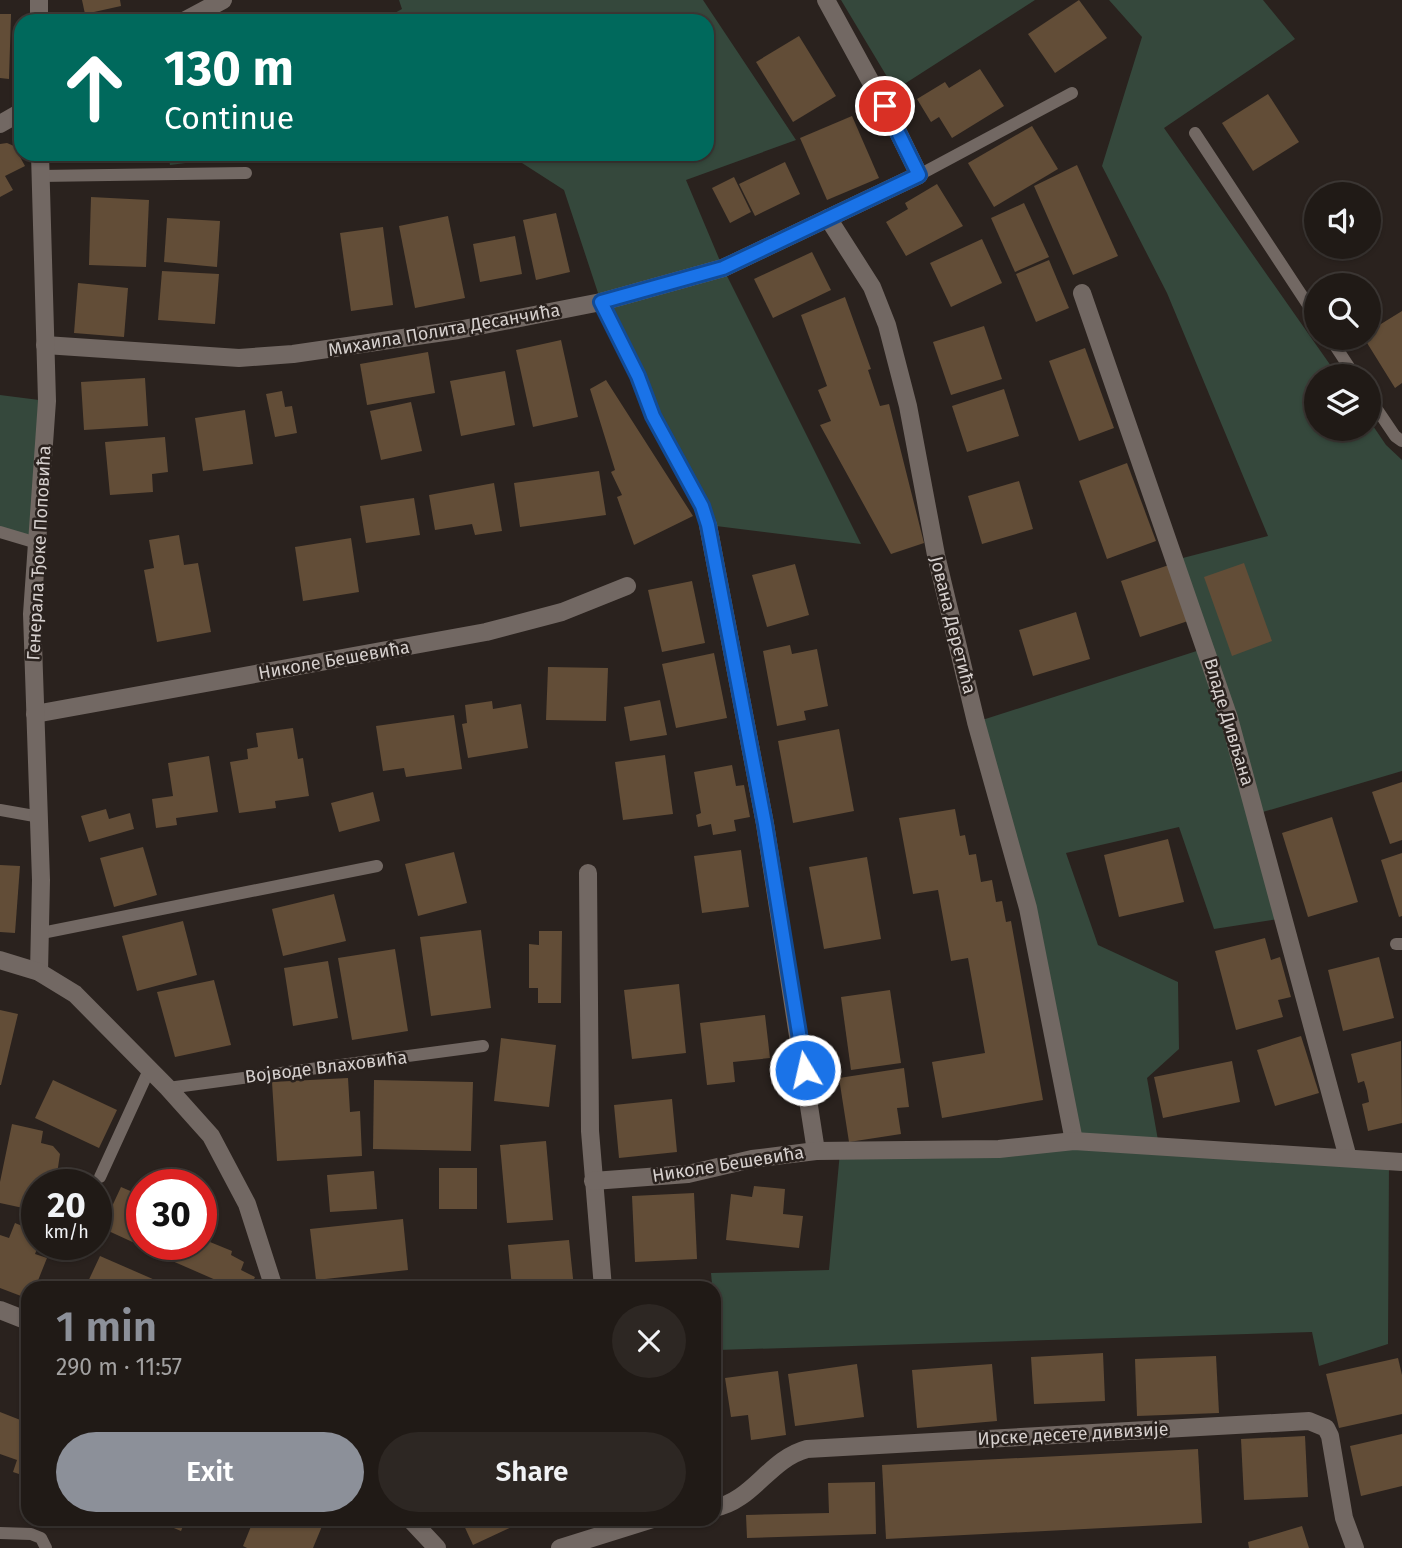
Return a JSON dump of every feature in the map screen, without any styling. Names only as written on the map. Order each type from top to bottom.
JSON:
[{"type":"street","points":[[197,14],[223,0]]},
{"type":"street","points":[[825,0],[897,128],[919,175],[828,218]]},
{"type":"street","name":"Генерала Ђоке Поповића","points":[[39,972],[42,933],[40,817],[32,614],[47,401],[40,161]]},
{"type":"street","name":"Михаила Полита Десанчића","points":[[45,345],[239,358],[293,354],[458,330],[601,302],[723,268],[828,218]]},
{"type":"street","name":"Јована Деретића","points":[[828,218],[872,287],[887,325],[908,406],[936,555],[976,722],[1028,908],[1074,1141]]},
{"type":"street","name":"Владе Дивљана","points":[[1082,293],[1229,718],[1348,1158]]},
{"type":"street","name":"Николе Бешевића","points":[[593,1181],[688,1174],[752,1159],[816,1151],[765,824],[708,525]]},
{"type":"street","name":"Николе Бешевића","points":[[36,714],[486,632],[562,612],[627,586]]},
{"type":"street","points":[[588,873],[589,1066],[593,1181],[602,1281]]},
{"type":"street","points":[[0,960],[39,972],[75,994],[169,1088],[223,1154],[247,1204],[272,1281]]},
{"type":"street","points":[[816,1151],[986,1150],[1074,1141],[1402,1162]]},
{"type":"street","points":[[0,1310],[21,1318]]},
{"type":"street","name":"Ирске десете дивизије","points":[[721,1506],[733,1502],[780,1460],[807,1449],[1309,1422],[1326,1428],[1330,1437],[1344,1518],[1354,1548]]},
{"type":"street","points":[[417,1526],[437,1548]]},
{"type":"street","points":[[560,1548],[624,1526]]},
{"type":"lane","points":[[919,175],[1072,93]]},
{"type":"lane","points":[[1195,133],[1304,299]]},
{"type":"lane","points":[[40,176],[246,173]]},
{"type":"lane","points":[[601,302],[638,376],[653,416],[702,506],[708,525]]},
{"type":"lane","points":[[1381,415],[1395,436],[1402,441]]},
{"type":"lane","points":[[0,532],[37,543]]},
{"type":"lane","points":[[0,810],[40,817]]},
{"type":"lane","points":[[42,933],[377,866]]},
{"type":"lane","name":"Војводе Влаховића","points":[[169,1088],[483,1046]]},
{"type":"lane","points":[[104,1169],[149,1070]]},
{"type":"lane","points":[[0,1533],[31,1534],[41,1538],[46,1548]]},
{"type":"green space","points":[[399,0],[703,0],[712,14],[393,14],[402,9]]},
{"type":"green space","points":[[841,0],[1035,0],[895,90]]},
{"type":"green space","points":[[1109,0],[1263,0],[1295,39],[1164,128],[1304,328],[1304,350],[1320,350],[1330,364],[1304,364],[1304,441],[1381,441],[1381,438],[1402,460],[1402,771],[1256,814],[1285,918],[1214,929],[1179,827],[1066,853],[1098,945],[1178,982],[1179,1049],[1147,1078],[1159,1146],[1389,1161],[1388,1344],[1319,1366],[1312,1332],[721,1350],[721,1281],[712,1281],[711,1273],[829,1270],[840,1152],[1074,1141],[976,722],[1206,648],[1175,560],[1268,536],[1167,293],[1102,166],[1142,37]]},
{"type":"green space","points":[[714,17],[796,140],[686,180],[723,268],[861,544],[708,525],[601,302],[564,190],[519,161],[714,161]]},
{"type":"green space","points":[[169,161],[201,161],[170,165]]},
{"type":"green space","points":[[0,395],[47,401],[37,543],[0,528]]},
{"type":"building","points":[[82,0],[120,0],[121,6],[85,14]]},
{"type":"building","points":[[1079,0],[1107,38],[1055,73],[1028,34]]},
{"type":"building","points":[[0,14],[11,14],[9,79],[0,78]]},
{"type":"building","points":[[799,36],[836,96],[793,122],[756,62]]},
{"type":"building","points":[[980,69],[1004,106],[952,138],[939,117],[931,122],[917,99],[945,82],[949,88]]},
{"type":"building","points":[[1268,94],[1299,142],[1253,171],[1222,123]]},
{"type":"building","points":[[852,116],[879,178],[827,200],[800,138]]},
{"type":"building","points":[[1032,126],[1058,169],[994,207],[968,163]]},
{"type":"building","points":[[0,144],[14,146],[14,161],[22,161],[25,166],[5,176],[13,190],[0,197]]},
{"type":"building","points":[[785,162],[800,194],[755,216],[739,184]]},
{"type":"building","points":[[1077,165],[1118,256],[1073,275],[1034,186]]},
{"type":"building","points":[[734,177],[751,212],[730,223],[712,188]]},
{"type":"building","points":[[937,184],[963,226],[906,256],[886,222],[908,209],[905,203]]},
{"type":"building","points":[[91,197],[149,200],[146,267],[89,265]]},
{"type":"building","points":[[1024,203],[1049,257],[1015,272],[991,218]]},
{"type":"building","points":[[556,213],[570,272],[536,280],[523,220]]},
{"type":"building","points":[[448,216],[465,298],[415,308],[399,226]]},
{"type":"building","points":[[167,218],[220,221],[217,267],[164,262]]},
{"type":"building","points":[[383,227],[393,305],[351,311],[340,233]]},
{"type":"building","points":[[515,236],[522,274],[480,282],[473,244]]},
{"type":"building","points":[[982,239],[1002,283],[951,307],[930,263]]},
{"type":"building","points":[[812,252],[831,290],[773,318],[754,279]]},
{"type":"building","points":[[1049,260],[1069,308],[1036,322],[1016,274]]},
{"type":"building","points":[[162,271],[219,274],[215,324],[158,320]]},
{"type":"building","points":[[78,283],[128,288],[124,337],[74,333]]},
{"type":"building","points":[[845,297],[871,369],[868,370],[880,406],[889,404],[924,543],[891,554],[820,425],[831,421],[818,390],[827,386],[801,315]]},
{"type":"building","points":[[1402,311],[1402,383],[1395,388],[1371,350],[1381,350],[1381,324]]},
{"type":"building","points":[[984,326],[1002,379],[951,395],[933,342]]},
{"type":"building","points":[[561,340],[578,417],[533,427],[516,350]]},
{"type":"building","points":[[1085,348],[1114,428],[1079,441],[1049,361]]},
{"type":"building","points":[[428,352],[435,393],[367,405],[360,364]]},
{"type":"building","points":[[505,371],[515,425],[461,436],[450,381]]},
{"type":"building","points":[[145,378],[148,426],[84,430],[81,382]]},
{"type":"building","points":[[606,380],[693,516],[634,545],[617,497],[622,495],[611,472],[615,470],[590,389]]},
{"type":"building","points":[[1004,389],[1019,436],[967,452],[952,406]]},
{"type":"building","points":[[282,391],[285,407],[292,406],[297,433],[275,437],[266,394]]},
{"type":"building","points":[[411,402],[422,451],[381,460],[370,411]]},
{"type":"building","points":[[245,410],[253,464],[203,471],[195,418]]},
{"type":"building","points":[[165,437],[168,472],[152,474],[153,492],[110,495],[105,442]]},
{"type":"building","points":[[1127,463],[1156,541],[1107,559],[1079,481]]},
{"type":"building","points":[[599,471],[606,515],[520,527],[514,483]]},
{"type":"building","points":[[1019,481],[1033,529],[982,544],[968,496]]},
{"type":"building","points":[[494,483],[502,531],[475,535],[472,524],[435,530],[429,495]]},
{"type":"building","points":[[414,498],[420,535],[366,543],[360,506]]},
{"type":"building","points":[[179,535],[184,565],[198,563],[211,632],[157,642],[144,570],[154,568],[149,540]]},
{"type":"building","points":[[351,538],[359,592],[303,601],[295,547]]},
{"type":"building","points":[[1244,563],[1272,641],[1232,656],[1204,577]]},
{"type":"building","points":[[795,564],[809,615],[767,627],[752,575]]},
{"type":"building","points":[[1169,565],[1188,621],[1140,637],[1121,581]]},
{"type":"building","points":[[692,581],[705,643],[662,652],[648,590]]},
{"type":"building","points":[[1076,612],[1090,659],[1033,676],[1019,630]]},
{"type":"building","points":[[790,645],[792,654],[817,649],[828,706],[804,711],[806,720],[777,726],[763,651]]},
{"type":"building","points":[[714,653],[727,718],[676,728],[662,664]]},
{"type":"building","points":[[548,667],[608,668],[606,721],[546,720]]},
{"type":"building","points":[[660,700],[667,735],[630,741],[624,707]]},
{"type":"building","points":[[492,701],[493,709],[521,704],[528,748],[468,758],[462,724],[467,723],[465,705]]},
{"type":"building","points":[[454,715],[462,769],[406,777],[404,768],[383,771],[376,726]]},
{"type":"building","points":[[293,728],[298,759],[303,758],[309,796],[275,801],[276,808],[239,813],[230,762],[248,759],[247,749],[258,747],[256,733]]},
{"type":"building","points":[[839,729],[854,811],[793,823],[778,741]]},
{"type":"building","points":[[665,755],[673,814],[623,820],[615,762]]},
{"type":"building","points":[[209,756],[218,812],[176,818],[177,825],[156,828],[152,799],[173,796],[168,763]]},
{"type":"building","points":[[732,765],[736,786],[744,785],[750,817],[734,820],[736,831],[713,835],[711,824],[698,827],[696,815],[701,813],[694,772]]},
{"type":"building","points":[[1402,782],[1402,840],[1390,844],[1372,792]]},
{"type":"building","points":[[373,792],[380,821],[339,832],[331,803]]},
{"type":"building","points":[[106,809],[109,819],[130,813],[134,829],[89,842],[81,816]]},
{"type":"building","points":[[955,809],[960,836],[965,835],[969,855],[976,854],[981,882],[992,880],[996,902],[1002,901],[1006,922],[1011,921],[1043,1100],[942,1118],[932,1062],[985,1053],[968,958],[951,961],[938,890],[913,894],[899,818]]},
{"type":"building","points":[[1332,817],[1358,902],[1308,917],[1282,833]]},
{"type":"building","points":[[1168,839],[1184,902],[1119,917],[1104,855]]},
{"type":"building","points":[[143,847],[157,895],[114,907],[100,858]]},
{"type":"building","points":[[741,850],[749,907],[702,913],[694,856]]},
{"type":"building","points":[[454,852],[467,903],[418,916],[405,864]]},
{"type":"building","points":[[1402,853],[1402,916],[1399,917],[1381,860]]},
{"type":"building","points":[[867,857],[881,939],[824,949],[809,867]]},
{"type":"building","points":[[0,865],[20,866],[15,933],[0,932]]},
{"type":"building","points":[[334,894],[346,941],[283,956],[272,909]]},
{"type":"building","points":[[183,921],[197,975],[137,991],[122,936]]},
{"type":"building","points":[[481,930],[491,1008],[431,1016],[420,937]]},
{"type":"building","points":[[539,931],[562,931],[561,1003],[538,1003],[538,988],[529,988],[529,944],[539,945]]},
{"type":"building","points":[[1265,938],[1271,960],[1280,957],[1291,997],[1278,1000],[1283,1017],[1236,1030],[1215,951]]},
{"type":"building","points":[[395,949],[408,1031],[352,1040],[338,958]]},
{"type":"building","points":[[1379,957],[1394,1018],[1343,1031],[1328,970]]},
{"type":"building","points":[[328,961],[338,1018],[293,1026],[284,968]]},
{"type":"building","points":[[214,980],[231,1045],[175,1057],[157,992]]},
{"type":"building","points":[[679,984],[686,1053],[632,1059],[624,990]]},
{"type":"building","points":[[890,990],[901,1063],[851,1070],[841,997]]},
{"type":"building","points":[[0,1010],[18,1014],[1,1085],[0,1085]]},
{"type":"building","points":[[765,1015],[770,1058],[733,1062],[735,1082],[707,1085],[700,1023]]},
{"type":"building","points":[[1301,1036],[1319,1093],[1275,1106],[1257,1050]]},
{"type":"building","points":[[501,1038],[556,1045],[549,1107],[494,1101]]},
{"type":"building","points":[[1401,1041],[1402,1123],[1368,1131],[1362,1104],[1369,1102],[1367,1091],[1364,1081],[1358,1083],[1351,1054]]},
{"type":"building","points":[[1232,1061],[1240,1102],[1163,1118],[1154,1077]]},
{"type":"building","points":[[904,1068],[909,1107],[897,1108],[901,1134],[849,1142],[839,1078]]},
{"type":"building","points":[[348,1078],[350,1112],[360,1111],[362,1156],[277,1161],[272,1082]]},
{"type":"building","points":[[53,1080],[117,1110],[99,1148],[35,1118]]},
{"type":"building","points":[[374,1080],[473,1082],[471,1151],[373,1149]]},
{"type":"building","points":[[672,1099],[677,1152],[619,1158],[614,1105]]},
{"type":"building","points":[[12,1124],[43,1131],[41,1143],[53,1146],[60,1154],[58,1169],[21,1169],[21,1208],[0,1203],[0,1182]]},
{"type":"building","points":[[546,1141],[553,1220],[507,1223],[500,1145]]},
{"type":"building","points":[[439,1168],[477,1168],[477,1209],[439,1209]]},
{"type":"building","points":[[374,1171],[377,1209],[330,1212],[327,1175]]},
{"type":"building","points":[[754,1186],[785,1189],[783,1214],[803,1216],[799,1248],[726,1240],[731,1194],[752,1197]]},
{"type":"building","points":[[121,1187],[126,1189],[126,1239],[112,1233],[112,1206]]},
{"type":"building","points":[[694,1193],[697,1259],[635,1262],[632,1196]]},
{"type":"building","points":[[403,1219],[408,1270],[316,1280],[310,1229]]},
{"type":"building","points":[[15,1223],[21,1225],[21,1260],[46,1260],[38,1281],[21,1281],[21,1296],[0,1288],[0,1235],[9,1238]]},
{"type":"building","points":[[569,1240],[573,1281],[511,1281],[508,1245]]},
{"type":"building","points":[[217,1245],[232,1251],[231,1255],[244,1262],[241,1270],[255,1277],[253,1281],[218,1281],[170,1260],[217,1260]]},
{"type":"building","points":[[98,1260],[109,1260],[155,1281],[88,1281]]},
{"type":"building","points":[[1103,1353],[1105,1401],[1034,1404],[1031,1357]]},
{"type":"building","points":[[1216,1356],[1219,1413],[1137,1416],[1135,1359]]},
{"type":"building","points":[[1398,1358],[1402,1375],[1402,1414],[1339,1428],[1326,1374]]},
{"type":"building","points":[[857,1364],[864,1417],[795,1426],[788,1374]]},
{"type":"building","points":[[992,1364],[997,1421],[917,1428],[912,1370]]},
{"type":"building","points":[[778,1371],[786,1435],[751,1440],[748,1415],[731,1417],[725,1378]]},
{"type":"building","points":[[0,1412],[21,1420],[21,1475],[13,1472],[17,1460],[0,1454]]},
{"type":"building","points":[[1402,1434],[1402,1486],[1361,1496],[1350,1446]]},
{"type":"building","points":[[1305,1436],[1308,1497],[1244,1500],[1241,1439]]},
{"type":"building","points":[[1198,1449],[1202,1523],[886,1539],[882,1465]]},
{"type":"building","points":[[875,1482],[876,1534],[747,1538],[746,1515],[829,1513],[828,1483]]},
{"type":"building","points":[[169,1526],[183,1526],[181,1531]]},
{"type":"building","points":[[251,1526],[322,1526],[313,1548],[243,1546]]},
{"type":"building","points":[[464,1526],[514,1526],[473,1545]]},
{"type":"building","points":[[1302,1526],[1309,1548],[1249,1548],[1248,1542]]},
{"type":"route","points":[[805,1070],[765,824],[708,525],[692,485],[653,416],[638,376],[601,302],[723,268],[919,175],[885,106]]}]
